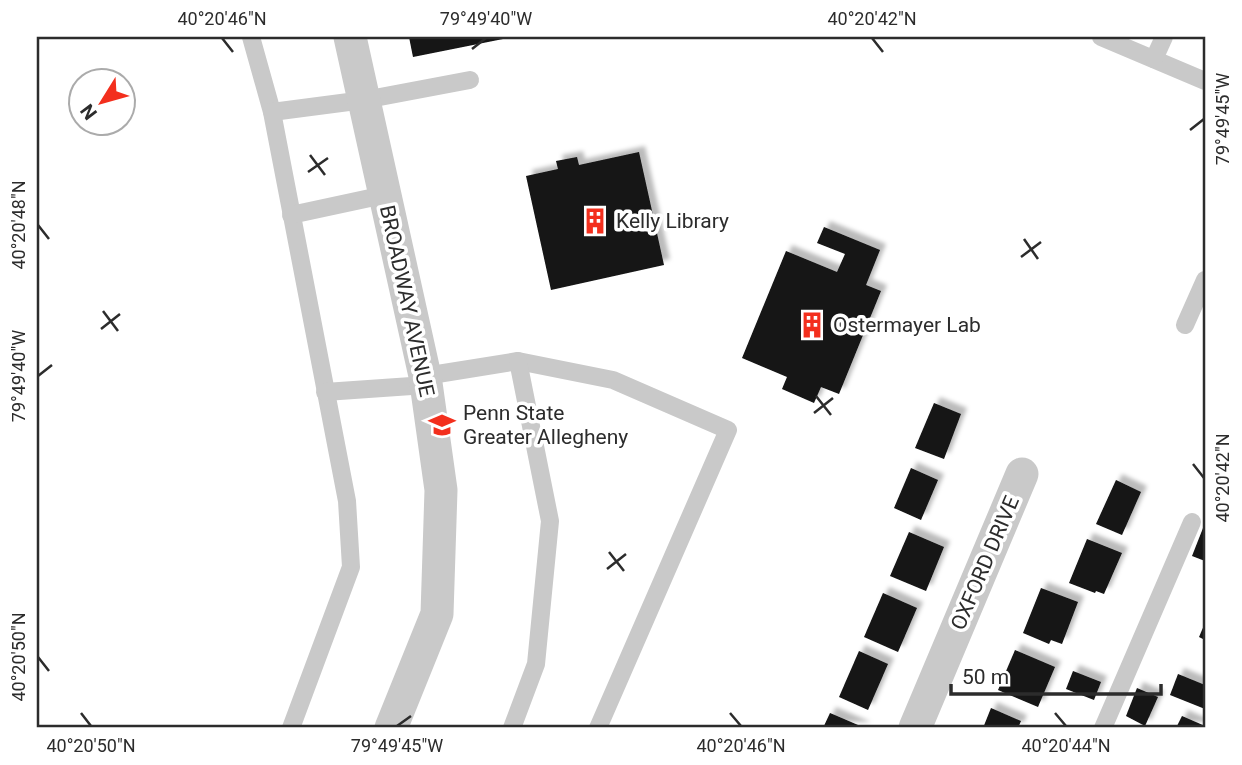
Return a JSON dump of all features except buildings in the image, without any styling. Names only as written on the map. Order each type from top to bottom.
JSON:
[{"type":"street","name":"BROADWAY AVENUE","points":[[350,37],[426,380],[441,489],[437,614],[391,728]]},
{"type":"street","name":"OXFORD DRIVE","points":[[915,728],[1022,474]]},
{"type":"lane","points":[[251,37],[272,112],[326,392],[346,501],[351,567],[290,728]]},
{"type":"lane","points":[[1101,37],[1205,81]]},
{"type":"lane","points":[[1154,59],[1164,37]]},
{"type":"lane","points":[[272,112],[363,100],[470,80]]},
{"type":"lane","points":[[291,215],[384,195]]},
{"type":"lane","points":[[1185,325],[1205,280]]},
{"type":"lane","points":[[326,392],[426,380],[518,361],[613,380],[728,429],[598,728]]},
{"type":"lane","points":[[512,728],[536,664],[550,521],[518,361]]},
{"type":"lane","points":[[1104,728],[1192,522]]},
{"type":"place","name":"Kelly Library","points":[[595,221]]},
{"type":"place","name":"Ostermayer Lab","points":[[812,325]]},
{"type":"place","name":"Penn State Greater Allegheny","points":[[442,425]]}]
